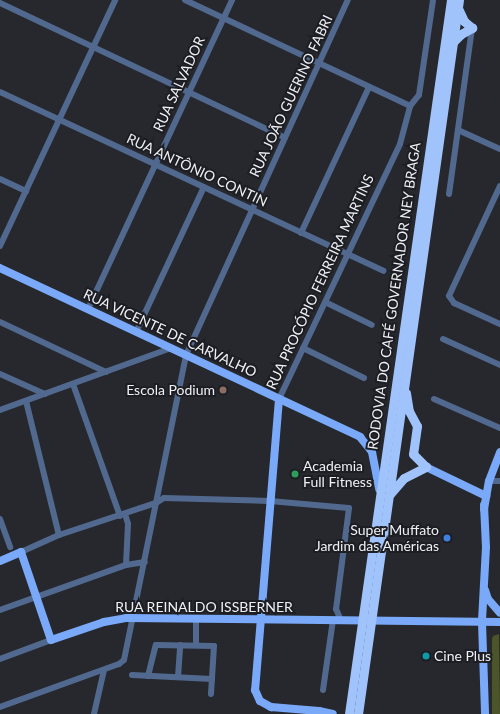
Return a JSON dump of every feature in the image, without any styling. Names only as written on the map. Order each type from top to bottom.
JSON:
[{"type":"highway","name":"RODOVIA DO CAFÉ GOVERNADOR NEY BRAGA","points":[[358,714],[367,621],[451,0]]},
{"type":"highway","name":"RODOVIA DO CAFÉ GOVERNADOR NEY BRAGA","points":[[384,496],[405,382],[458,4]]},
{"type":"highway","points":[[453,42],[464,32],[472,28],[464,21],[458,4]]},
{"type":"highway","points":[[384,496],[404,478],[426,468],[414,454],[417,426],[409,411],[405,382]]},
{"type":"highway","name":"RODOVIA DO CAFÉ GOVERNADOR NEY BRAGA","points":[[350,714],[367,621]]},
{"type":"main road","name":"RUA VICENTE DE CARVALHO","points":[[0,268],[360,437],[372,452],[384,496]]},
{"type":"main road","name":"RUA PROCÓPIO FERREIRA MARTINS","points":[[279,399],[254,685],[260,701],[271,707],[319,712]]},
{"type":"main road","points":[[485,714],[484,642],[482,622],[486,533],[484,505],[500,452]]},
{"type":"main road","points":[[426,468],[486,496]]},
{"type":"main road","points":[[0,561],[21,552],[51,640]]},
{"type":"main road","points":[[484,590],[488,599],[500,613]]},
{"type":"main road","name":"RUA REINALDO ISSBERNER","points":[[51,640],[110,620],[133,618],[500,623]]},
{"type":"main road","points":[[484,642],[491,629],[500,623]]},
{"type":"main road","points":[[319,712],[333,714]]},
{"type":"street","points":[[0,246],[115,0]]},
{"type":"street","points":[[185,0],[410,106]]},
{"type":"street","name":"RUA SALVADOR","points":[[88,309],[232,0]]},
{"type":"street","name":"RUA JOÃO GUERINO FABRI","points":[[104,670],[123,662],[145,562],[186,355],[348,0]]},
{"type":"street","name":"RUA PROCÓPIO FERREIRA MARTINS","points":[[279,399],[400,144],[410,106],[419,95],[433,0]]},
{"type":"street","points":[[0,3],[285,138]]},
{"type":"street","points":[[449,194],[472,28]]},
{"type":"street","points":[[301,233],[369,87]]},
{"type":"street","name":"RUA ANTÔNIO CONTIN","points":[[0,92],[383,271]]},
{"type":"street","points":[[458,130],[500,149]]},
{"type":"street","points":[[0,179],[26,191]]},
{"type":"street","points":[[500,186],[450,293],[450,299],[454,303],[500,324]]},
{"type":"street","points":[[136,332],[204,188]]},
{"type":"street","points":[[325,302],[372,325]]},
{"type":"street","points":[[0,322],[106,372]]},
{"type":"street","points":[[443,339],[500,365]]},
{"type":"street","points":[[0,410],[171,348]]},
{"type":"street","points":[[303,348],[364,378]]},
{"type":"street","points":[[0,374],[45,394]]},
{"type":"street","points":[[73,384],[122,515],[128,524],[126,565]]},
{"type":"street","points":[[434,398],[500,428]]},
{"type":"street","points":[[26,401],[59,535]]},
{"type":"street","points":[[490,481],[500,481]]},
{"type":"street","points":[[21,552],[59,535],[122,515],[168,498],[270,501],[349,508],[336,609],[341,620]]},
{"type":"street","points":[[0,519],[10,547]]},
{"type":"street","points":[[0,610],[126,565],[145,562]]},
{"type":"street","points":[[196,618],[196,645]]},
{"type":"street","points":[[323,690],[332,620]]},
{"type":"street","name":"RUA REINALDO ISSBERNER","points":[[0,659],[51,640]]},
{"type":"street","points":[[148,676],[156,645],[214,646],[211,694]]},
{"type":"street","points":[[178,677],[180,645]]},
{"type":"street","points":[[0,707],[104,670]]},
{"type":"street","points":[[94,714],[104,670]]},
{"type":"street","points":[[132,675],[212,679]]},
{"type":"green space","points":[[499,634],[500,714],[492,714],[492,639],[493,636]]},
{"type":"place","name":"Escola Podium","points":[[223,390]]},
{"type":"place","name":"Academia Full Fitness","points":[[295,474]]},
{"type":"place","name":"Super Muffato Jardim das Américas","points":[[447,538]]},
{"type":"place","name":"Cine Plus","points":[[426,656]]}]
